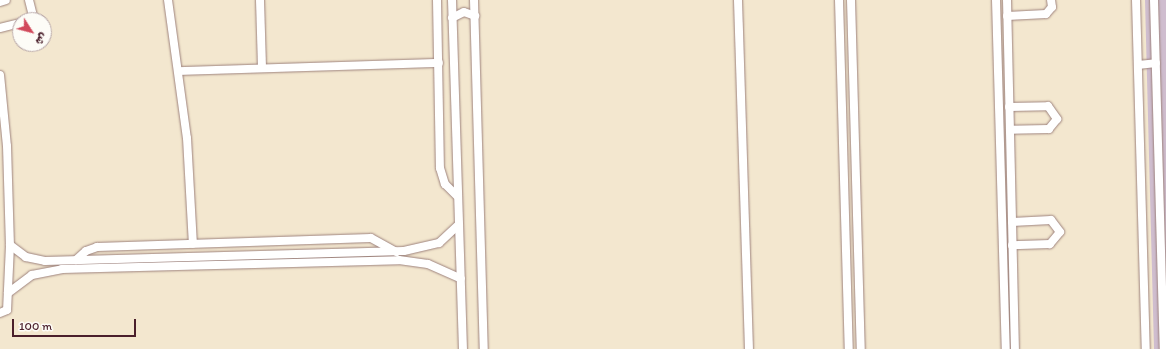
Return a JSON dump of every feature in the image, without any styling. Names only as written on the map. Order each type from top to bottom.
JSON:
[{"type":"street","points":[[0,2],[6,0]]},
{"type":"street","points":[[29,0],[32,12]]},
{"type":"street","points":[[168,0],[181,71],[193,244]]},
{"type":"street","points":[[260,0],[262,68]]},
{"type":"street","points":[[437,0],[440,168],[445,184],[457,196]]},
{"type":"street","points":[[452,0],[463,349]]},
{"type":"street","points":[[474,0],[484,349]]},
{"type":"street","points":[[738,0],[749,349]]},
{"type":"street","points":[[838,0],[849,349]]},
{"type":"street","points":[[851,0],[861,349]]},
{"type":"street","points":[[996,0],[1006,349]]},
{"type":"street","points":[[1006,0],[1015,349]]},
{"type":"street","points":[[1007,16],[1046,14],[1052,8],[1051,0]]},
{"type":"street","points":[[1136,0],[1146,349]]},
{"type":"street","points":[[1154,0],[1164,349]]},
{"type":"street","points":[[452,18],[464,12],[475,16]]},
{"type":"street","points":[[0,28],[12,25]]},
{"type":"street","points":[[181,71],[439,63]]},
{"type":"street","points":[[1138,65],[1156,63]]},
{"type":"street","points":[[0,75],[8,146],[10,244],[8,293],[4,311]]},
{"type":"street","points":[[1009,107],[1048,106],[1056,119],[1049,129],[1010,130]]},
{"type":"street","points":[[1012,222],[1051,220],[1060,232],[1050,244],[1012,245]]},
{"type":"street","points":[[10,244],[32,259],[76,260],[396,252],[432,247],[458,225]]},
{"type":"street","points":[[76,260],[86,251],[97,247],[371,238],[396,252]]},
{"type":"street","points":[[8,293],[32,275],[62,269],[399,260],[428,264],[461,279]]},
{"type":"street","points":[[1004,278],[1013,278]]},
{"type":"shaded area","points":[[1145,0],[1166,0],[1166,349],[1154,349]]}]
